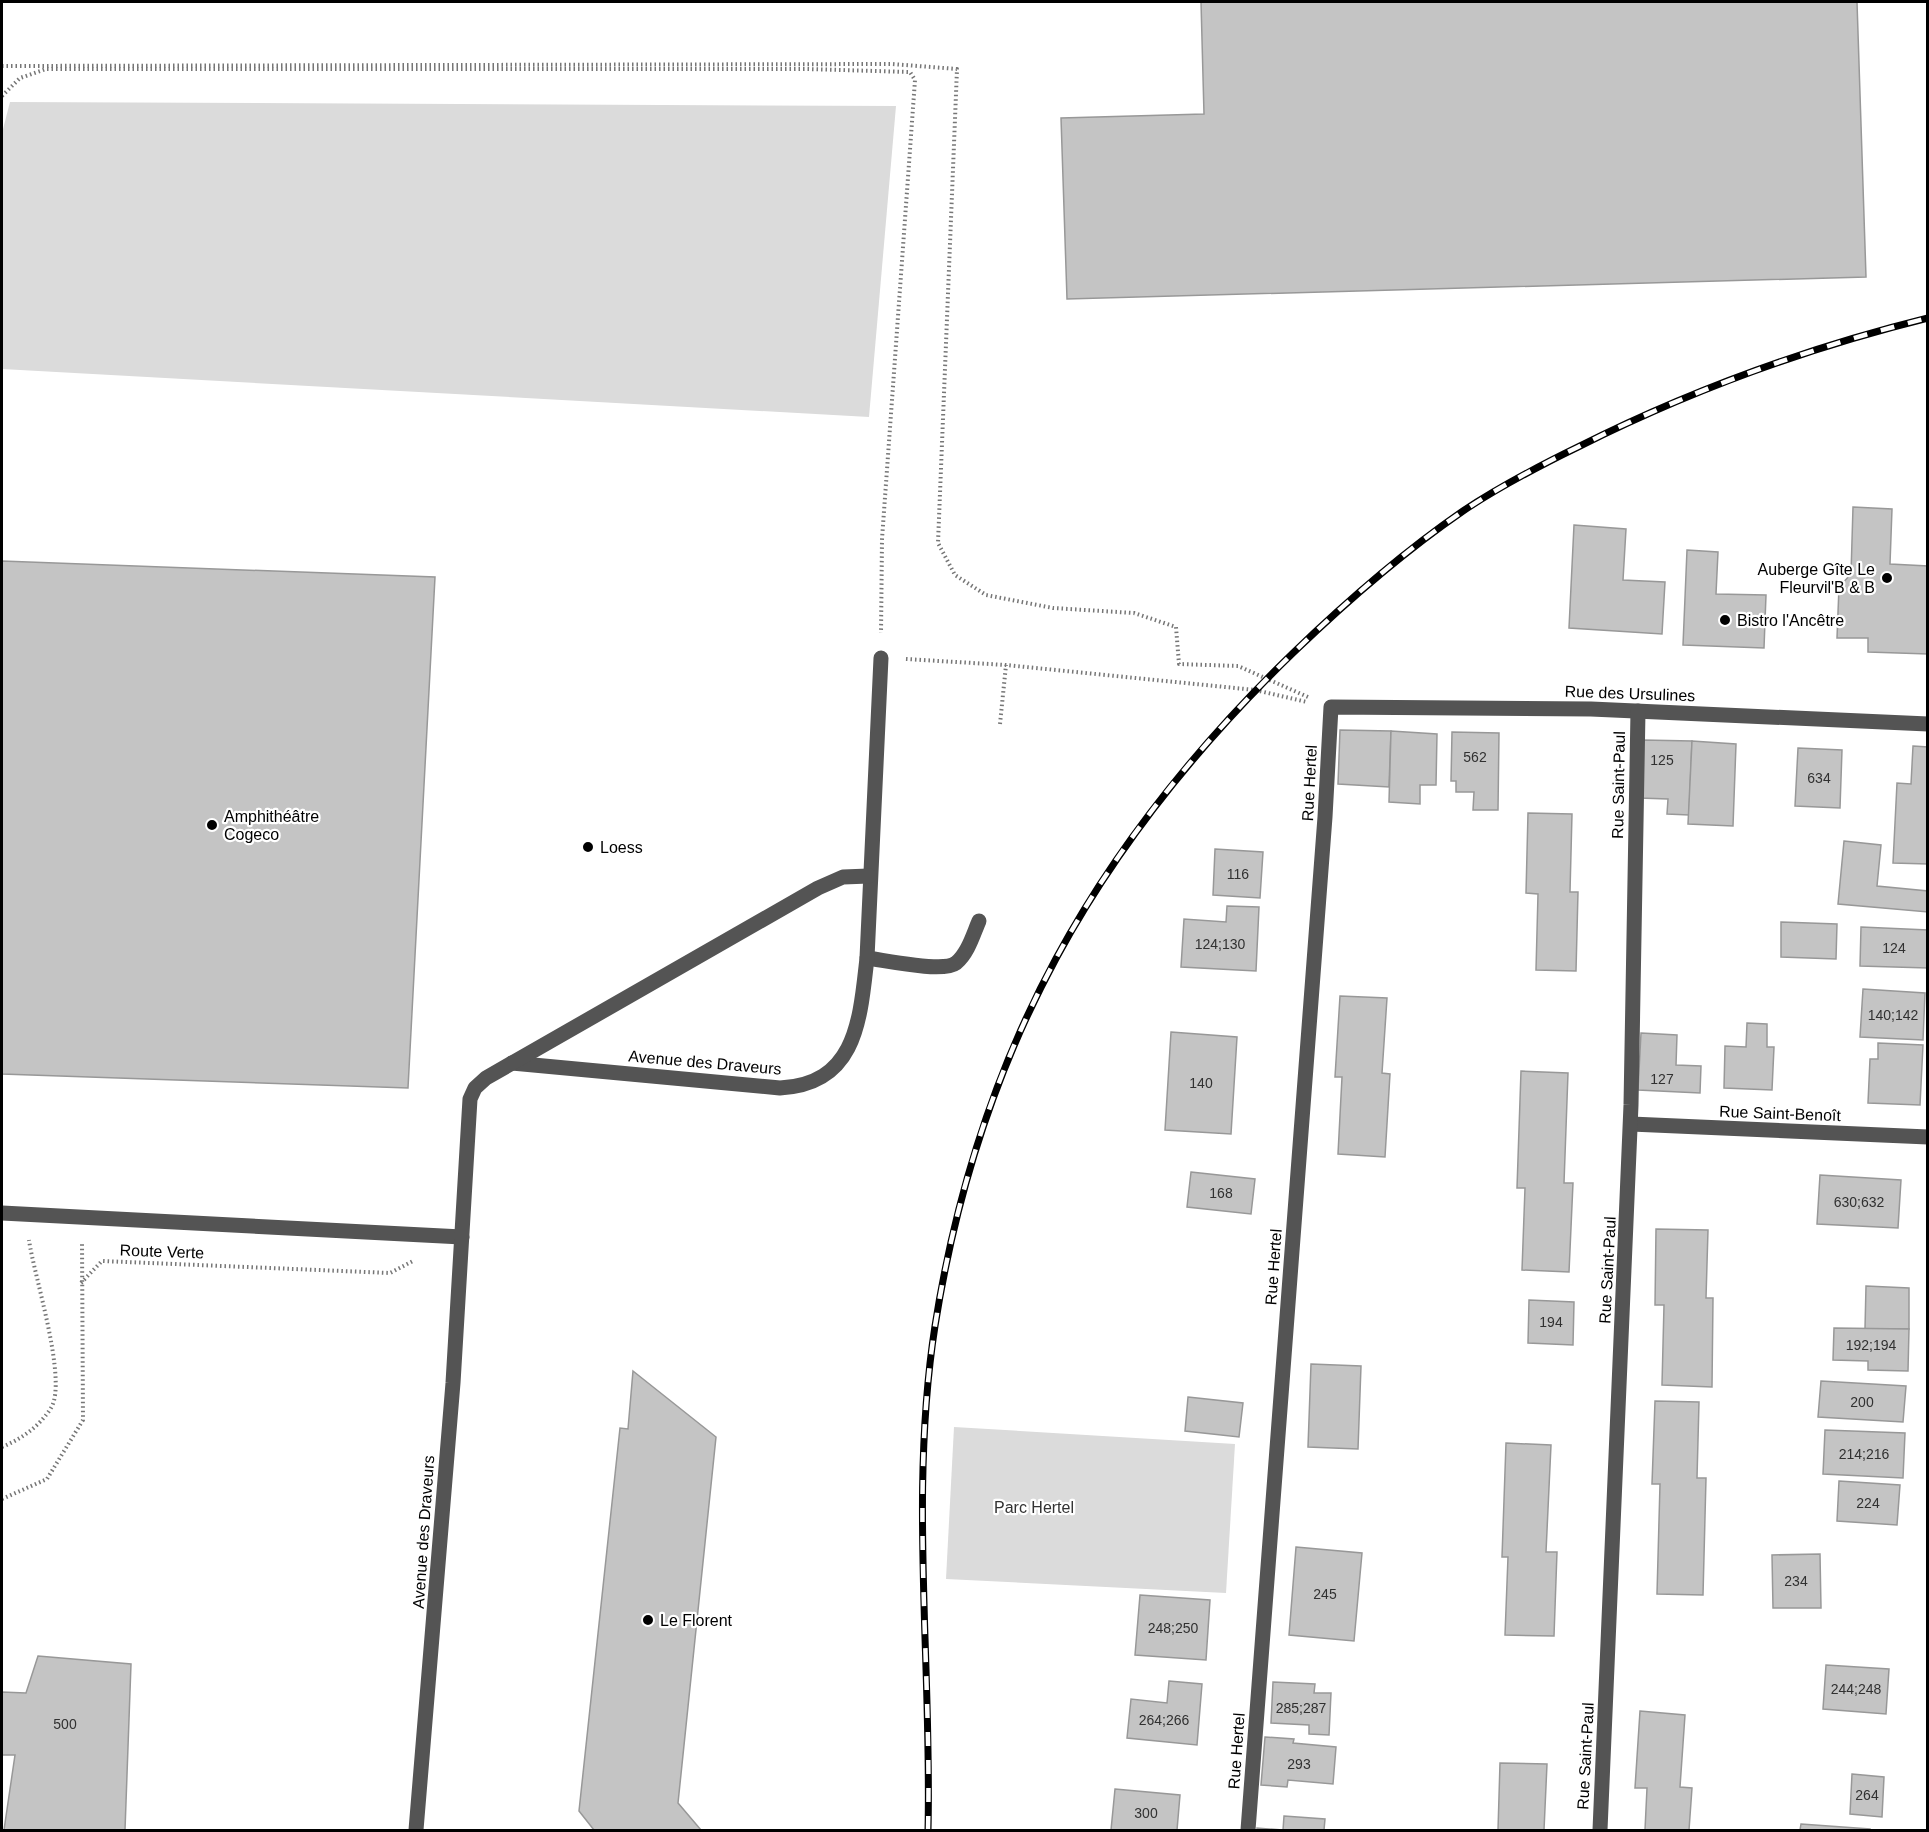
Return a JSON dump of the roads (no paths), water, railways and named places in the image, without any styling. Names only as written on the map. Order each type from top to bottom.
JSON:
[{"type":"street","name":"Avenue des Draveurs","points":[[512,1063],[780,1088],[805,1086],[835,1068],[849,1047],[860,1013],[867,958],[869,876],[887,658]]},
{"type":"street","name":"Rue des Ursulines","points":[[1331,707],[1638,711],[1928,724]]},
{"type":"street","name":"Rue Hertel","points":[[1248,1830],[1325,817],[1331,707]]},
{"type":"street","name":"Rue Saint-Paul","points":[[1600,1830],[1631,1124],[1638,711]]},
{"type":"street","name":"Avenue des Draveurs","points":[[416,1830],[440,1559],[470,1099],[476,1088],[486,1078],[824,885],[843,877],[869,876]]},
{"type":"street","points":[[867,958],[940,967],[952,965],[965,952],[979,921]]},
{"type":"street","name":"Rue Saint-Benoît","points":[[1631,1124],[1928,1137]]},
{"type":"street","points":[[2,1213],[462,1237]]},
{"type":"railway","points":[[928,1830],[922,1515],[927,1389],[935,1326],[955,1226],[981,1132],[1015,1043],[1056,959],[1104,878],[1160,801],[1223,726],[1293,653],[1375,579],[1463,511],[1534,469],[1662,407],[1793,357],[1928,318]]},
{"type":"place","name":"Auberge Gîte Le Fleurvil'B & B","points":[[1887,578]]},
{"type":"place","name":"Bistro l'Ancêtre","points":[[1725,620]]},
{"type":"place","name":"Amphithéâtre Cogeco","points":[[212,825]]},
{"type":"place","name":"Loess","points":[[588,847]]},
{"type":"place","name":"Le Florent","points":[[648,1620]]},
{"type":"park label","name":"Parc Hertel","points":[[1034,1507]]}]
